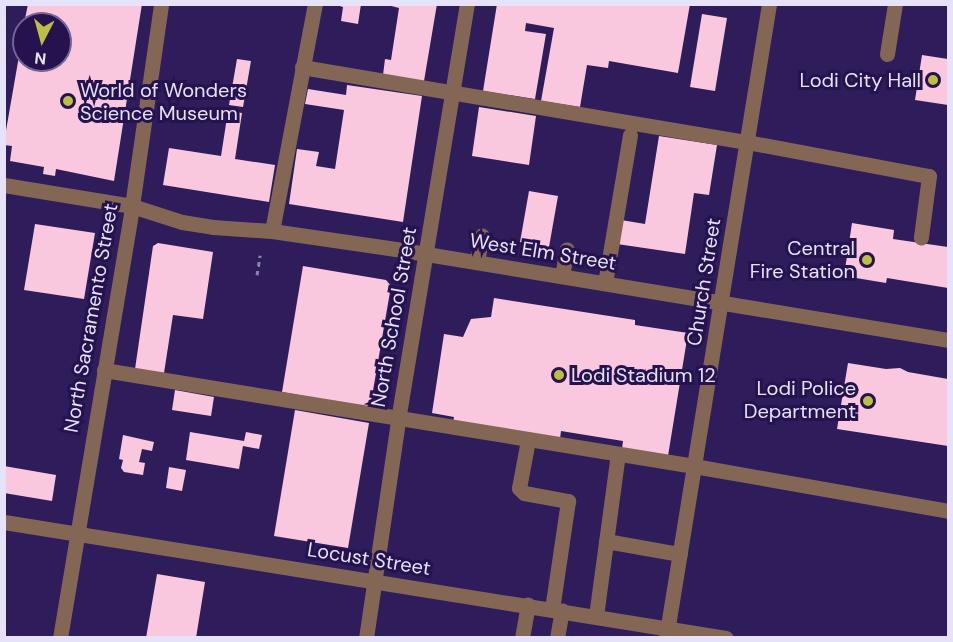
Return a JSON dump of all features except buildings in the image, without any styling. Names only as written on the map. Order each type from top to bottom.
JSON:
[{"type":"street","name":"North Sacramento Street","points":[[60,638],[132,206],[161,4]]},
{"type":"street","points":[[272,231],[315,4]]},
{"type":"street","name":"North School Street","points":[[366,638],[398,420],[467,4]]},
{"type":"street","name":"Church Street","points":[[667,633],[770,4]]},
{"type":"street","points":[[887,54],[895,4]]},
{"type":"street","points":[[302,67],[747,142],[929,176],[921,237]]},
{"type":"street","points":[[605,283],[630,135]]},
{"type":"street","name":"West Elm Street","points":[[4,185],[132,206],[192,224],[243,231],[272,231],[427,254],[948,340]]},
{"type":"street","points":[[477,262],[482,235]]},
{"type":"street","points":[[562,276],[567,249]]},
{"type":"street","points":[[104,370],[398,420],[694,466],[948,511]]},
{"type":"street","points":[[528,440],[519,488],[524,493],[568,501],[557,609],[557,638]]},
{"type":"street","points":[[596,616],[618,454]]},
{"type":"street","name":"Locust Street","points":[[4,522],[557,609],[667,633],[726,638]]},
{"type":"street","points":[[606,541],[680,554]]},
{"type":"street","points":[[522,638],[528,605]]},
{"type":"path","points":[[257,275],[260,255]]},
{"type":"place","name":"Lodi City Hall","points":[[933,80]]},
{"type":"place","name":"World of Wonders Science Museum","points":[[68,101]]},
{"type":"place","name":"Central Fire Station","points":[[867,260]]},
{"type":"place","name":"Lodi Stadium 12","points":[[559,375]]},
{"type":"place","name":"Lodi Police Department","points":[[868,401]]}]
